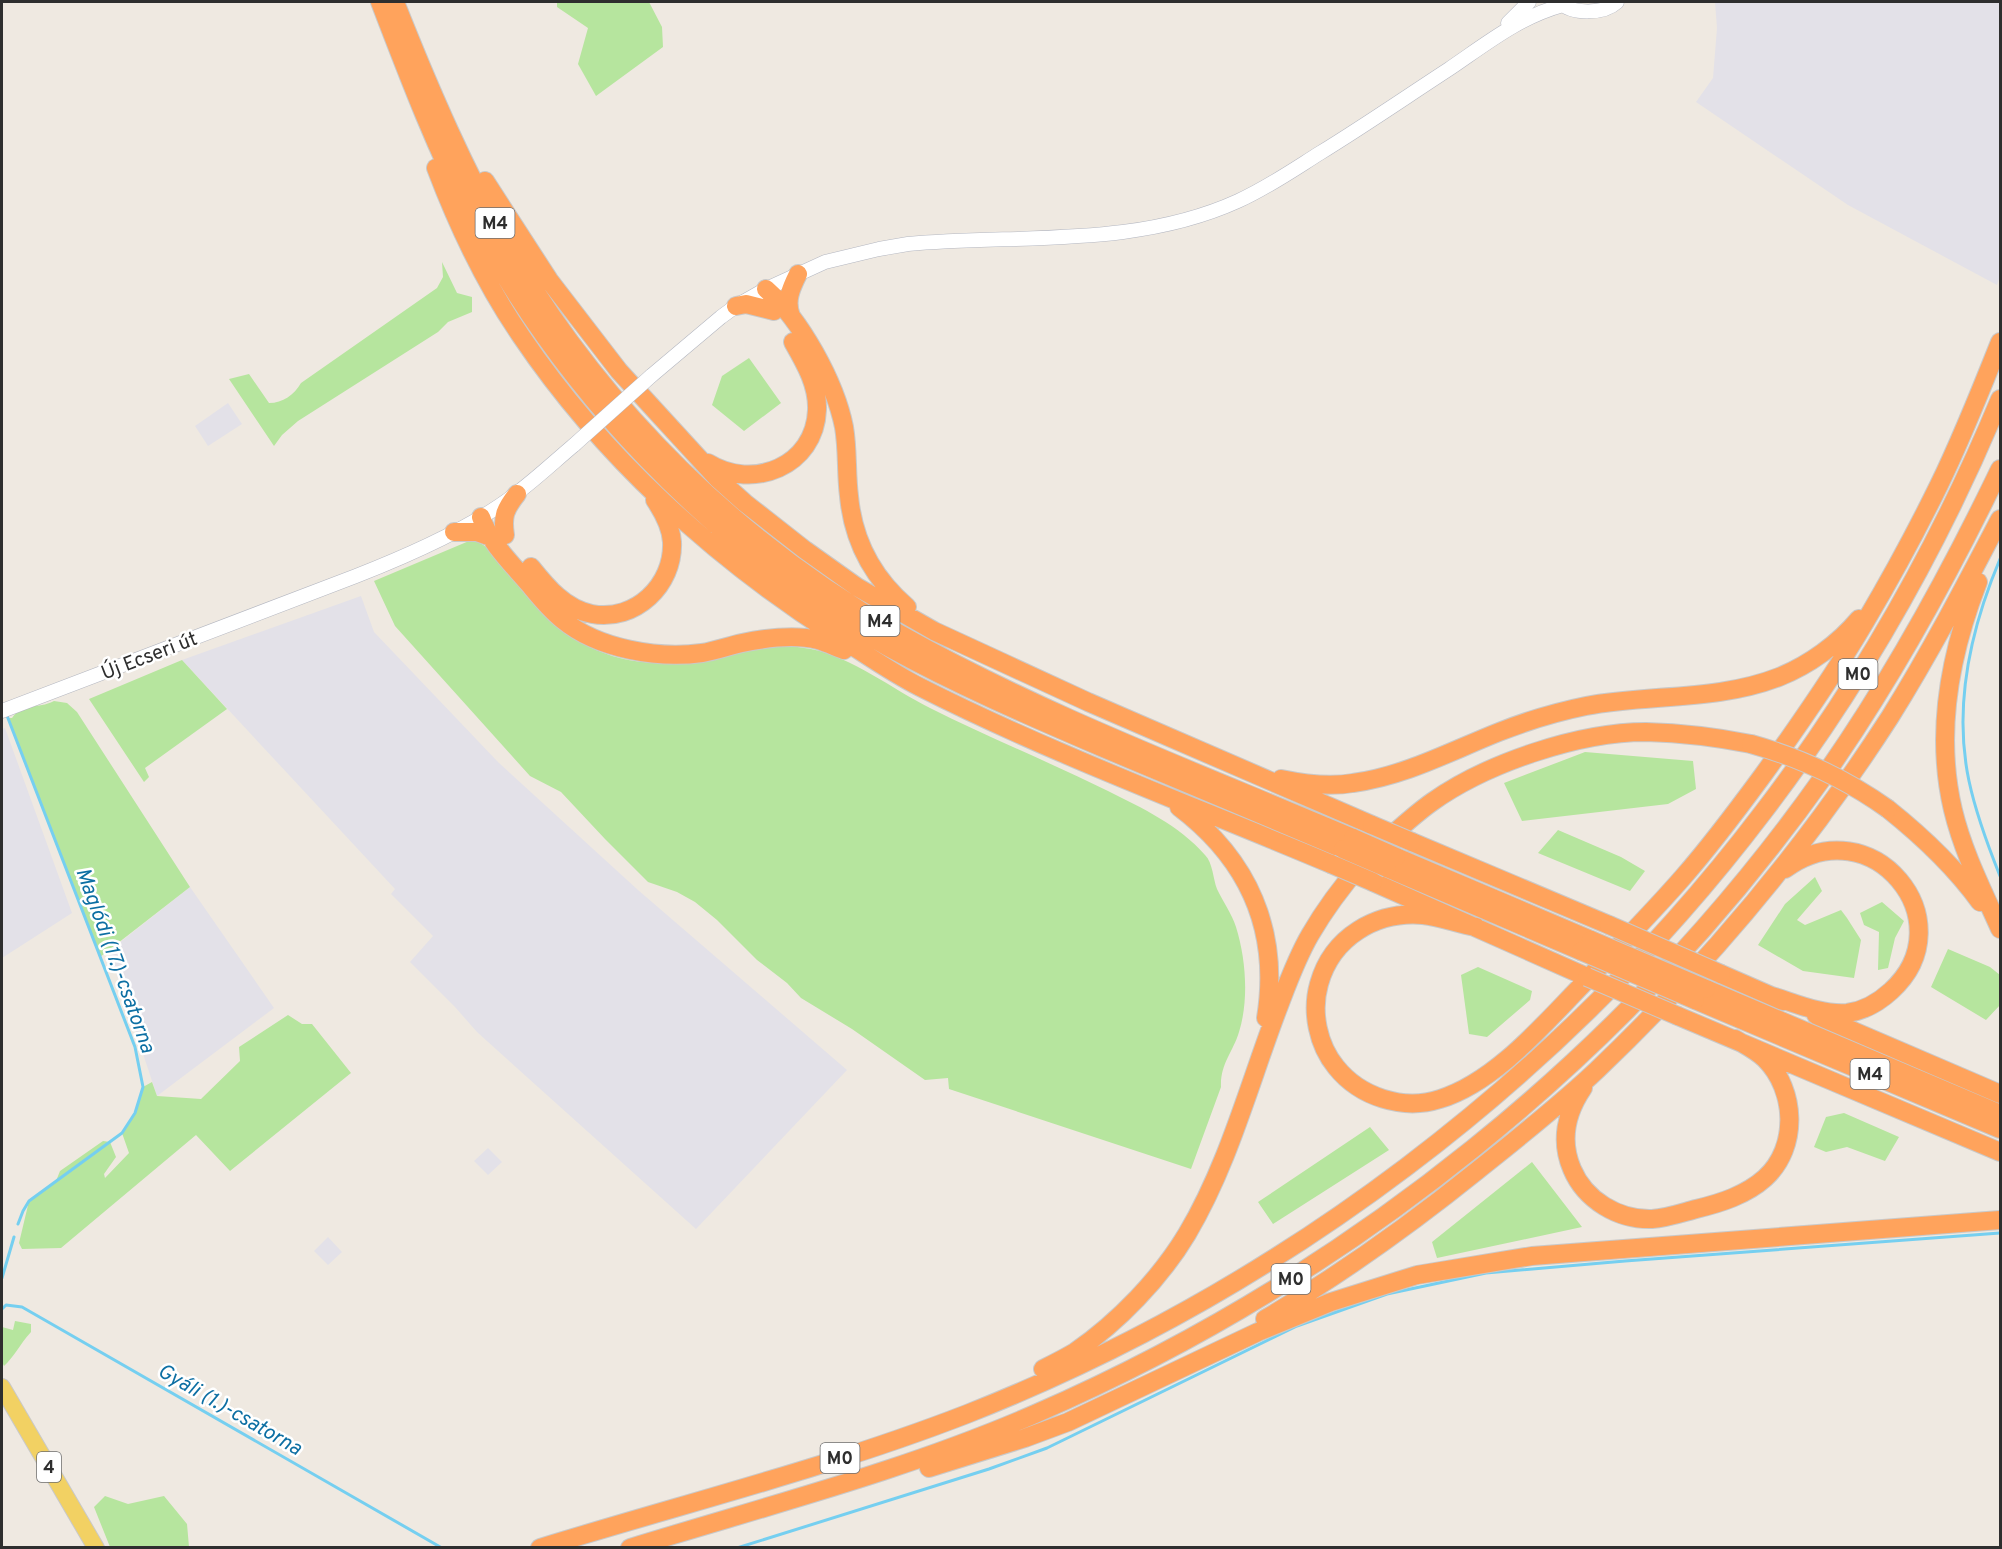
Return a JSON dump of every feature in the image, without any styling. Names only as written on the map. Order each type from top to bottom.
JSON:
[{"type":"highway","name":"M4","points":[[380,2],[518,264],[592,370],[640,426],[689,476],[740,522],[799,569],[847,602],[952,662],[1348,844],[1701,994],[2001,1114]]},
{"type":"highway","name":"M4","points":[[395,2],[412,64]]},
{"type":"highway","points":[[2001,1094],[1088,702],[934,631],[857,587],[745,503],[695,454],[619,371],[549,280],[465,148],[437,85],[412,64],[406,89],[438,174],[460,226],[520,335],[568,400],[609,448],[645,485],[746,573],[804,615],[918,686],[982,717],[1331,864],[1566,968],[2001,1152]]},
{"type":"highway","points":[[783,314],[789,309],[789,296],[798,274]]},
{"type":"highway","points":[[766,289],[822,367],[837,402],[847,451],[850,510],[863,551],[872,568],[892,594],[934,631]]},
{"type":"highway","points":[[736,306],[746,304],[783,314]]},
{"type":"highway","points":[[695,454],[724,470],[751,475],[764,474],[778,469],[795,457],[810,438],[817,411],[814,388],[783,314]]},
{"type":"highway","points":[[1476,927],[1431,917],[1397,915],[1362,927],[1334,953],[1319,984],[1316,1021],[1322,1042],[1331,1060],[1353,1084],[1389,1101],[1415,1103],[1440,1099],[1481,1078],[1535,1032],[1653,911],[1719,833],[1799,726],[1863,626],[1940,484],[2001,342]]},
{"type":"highway","name":"M0","points":[[540,1548],[791,1474],[966,1414],[1054,1376],[1126,1342],[1255,1270],[1306,1238],[1386,1182],[1462,1123],[1530,1065],[1603,996],[1695,895],[1763,813],[1841,701],[1902,602],[1940,531],[2001,399]]},
{"type":"highway","name":"M0","points":[[630,1548],[894,1468],[976,1438],[1053,1406],[1166,1351],[1271,1291],[1373,1225],[1441,1174],[1511,1117],[1576,1059],[1631,1005],[1693,939],[1757,862],[1822,778],[1870,707],[1927,612],[2001,469]]},
{"type":"highway","points":[[482,517],[485,527],[498,536],[566,603],[592,614],[617,614],[631,609],[652,595],[660,586],[672,553],[669,526],[645,485]]},
{"type":"highway","points":[[498,536],[505,513],[517,494]]},
{"type":"highway","points":[[1183,1366],[1286,1307],[1371,1251],[1468,1178],[1595,1072],[1683,983],[1775,878],[1835,796],[1890,716],[1946,622],[2001,521]]},
{"type":"highway","points":[[2001,521],[1971,599],[1957,649],[1949,685],[1945,722],[1946,771],[1953,811],[1970,860],[2001,930]]},
{"type":"highway","points":[[454,532],[477,531],[498,536],[540,598],[564,621],[592,637],[631,651],[670,655],[702,653],[778,637],[817,640],[878,662]]},
{"type":"highway","points":[[1221,760],[1278,779],[1323,784],[1350,784],[1411,769],[1499,732],[1569,710],[1618,701],[1720,692],[1756,685],[1797,670],[1820,655],[1853,626],[1889,579]]},
{"type":"highway","points":[[966,1414],[1074,1352],[1113,1321],[1153,1280],[1186,1235],[1204,1203],[1242,1110],[1288,983],[1309,937],[1330,903],[1372,852],[1433,801],[1482,773],[1545,749],[1644,732],[1690,734],[1751,744],[1814,766],[1851,784],[1888,809],[1953,866],[2001,930]]},
{"type":"highway","points":[[1156,792],[1172,801],[1204,827],[1226,850],[1243,876],[1261,916],[1268,944],[1270,987],[1257,1064]]},
{"type":"highway","points":[[1772,996],[1825,1012],[1847,1013],[1867,1008],[1891,992],[1911,968],[1917,950],[1919,933],[1913,902],[1898,878],[1888,867],[1857,853],[1831,851],[1820,853],[1804,858],[1775,878]]},
{"type":"highway","name":"M4","points":[[1701,994],[2001,1129]]},
{"type":"highway","points":[[1595,1072],[1577,1097],[1568,1118],[1566,1151],[1575,1177],[1585,1192],[1618,1214],[1636,1218],[1669,1217],[1744,1194],[1767,1177],[1780,1159],[1790,1133],[1790,1108],[1785,1089],[1765,1059],[1735,1039]]},
{"type":"highway","points":[[810,1495],[848,1491],[1025,1438],[1068,1422],[1183,1366],[1331,1302],[1374,1287],[1445,1269],[1532,1256],[2001,1220]]},
{"type":"main road","points":[[1496,35],[1529,2]]},
{"type":"main road","points":[[1496,35],[1525,18],[1561,3],[1579,10],[1599,11],[1617,2]]},
{"type":"main road","name":"Új Ecseri út","points":[[8,709],[362,574],[482,517],[517,494],[651,376],[736,306],[798,274],[825,262],[908,244],[1115,234],[1208,214],[1268,186],[1374,119],[1496,35]]},
{"type":"main road","name":"4","points":[[2,1387],[96,1548]]},
{"type":"shaded area","points":[[1715,2],[2000,2],[2000,276],[1997,285],[1848,205],[1696,102],[1713,78],[1717,28]]},
{"type":"shaded area","points":[[228,403],[242,424],[208,446],[195,426]]},
{"type":"shaded area","points":[[361,596],[374,632],[498,762],[638,890],[847,1070],[696,1229],[477,1032],[410,962],[433,936],[391,894],[395,889],[182,660]]},
{"type":"shaded area","points":[[5,728],[72,913],[2,958],[2,729]]},
{"type":"shaded area","points":[[190,887],[274,1008],[157,1096],[109,951]]},
{"type":"shaded area","points":[[488,1148],[502,1162],[488,1175],[474,1161]]},
{"type":"shaded area","points":[[328,1237],[342,1252],[328,1265],[314,1251]]},
{"type":"green space","points":[[557,2],[649,2],[662,27],[663,47],[596,96],[578,64],[588,28],[557,7]]},
{"type":"green space","points":[[442,262],[457,293],[472,297],[472,312],[448,322],[438,332],[298,421],[282,435],[274,446],[229,379],[249,374],[269,403],[283,400],[291,395],[301,383],[437,288],[443,277]]},
{"type":"green space","points":[[749,358],[781,403],[744,431],[712,405],[722,376]]},
{"type":"green space","points":[[469,541],[479,542],[489,549],[543,612],[562,629],[606,654],[633,661],[664,663],[785,646],[826,653],[857,666],[930,708],[1134,804],[1172,826],[1195,844],[1210,862],[1217,889],[1236,927],[1244,966],[1245,993],[1239,1032],[1225,1065],[1221,1087],[1191,1169],[949,1089],[948,1078],[925,1080],[852,1029],[801,998],[695,902],[677,892],[648,882],[561,792],[530,776],[395,626],[374,581]]},
{"type":"green space","points":[[182,660],[227,709],[145,768],[149,777],[144,782],[89,699]]},
{"type":"green space","points":[[54,701],[67,703],[77,712],[190,887],[100,957],[8,718],[12,718],[22,709]]},
{"type":"green space","points":[[1585,752],[1693,761],[1696,789],[1668,804],[1522,821],[1504,783]]},
{"type":"green space","points":[[1558,830],[1621,857],[1645,871],[1630,891],[1538,853]]},
{"type":"green space","points":[[1815,877],[1822,891],[1797,920],[1805,925],[1841,910],[1861,940],[1854,978],[1803,971],[1758,945],[1785,904]]},
{"type":"green space","points":[[1882,902],[1904,921],[1895,938],[1888,968],[1878,970],[1879,932],[1864,925],[1860,913]]},
{"type":"green space","points":[[1948,949],[1990,967],[2000,975],[2000,1005],[1986,1020],[1931,987]]},
{"type":"green space","points":[[1478,967],[1532,991],[1530,1000],[1487,1037],[1469,1034],[1461,975]]},
{"type":"green space","points":[[288,1015],[302,1024],[312,1024],[351,1073],[230,1171],[196,1135],[61,1248],[22,1249],[19,1243],[29,1201],[56,1181],[60,1171],[103,1141],[110,1142],[116,1157],[104,1174],[105,1178],[129,1153],[122,1133],[135,1113],[143,1087],[152,1082],[157,1096],[201,1099],[240,1061],[239,1047]]},
{"type":"green space","points":[[1844,1113],[1899,1137],[1885,1161],[1847,1147],[1826,1152],[1814,1147],[1826,1117]]},
{"type":"green space","points":[[1370,1127],[1389,1150],[1273,1224],[1258,1202]]},
{"type":"green space","points":[[1532,1162],[1582,1227],[1437,1258],[1432,1242]]},
{"type":"green space","points":[[15,1321],[31,1324],[31,1332],[4,1366],[2,1327],[13,1330]]},
{"type":"green space","points":[[105,1496],[128,1504],[164,1496],[187,1524],[189,1547],[110,1547],[94,1507]]},
{"type":"waterway","points":[[2000,559],[1973,640],[1964,696],[1963,724],[1969,781],[1983,830],[2000,876]]},
{"type":"waterway","name":"Maglódi (17.)-csatorna","points":[[6,713],[135,1047],[143,1087],[135,1113],[122,1133],[29,1201],[18,1224]]},
{"type":"waterway","points":[[737,1548],[989,1469],[1047,1448],[1297,1326],[1387,1294],[1486,1273],[2000,1233]]},
{"type":"waterway","name":"Maglódi (17.)-csatorna","points":[[2,1278],[14,1237]]},
{"type":"waterway","name":"Gyáli (1.)-csatorna","points":[[2,1309],[6,1305],[22,1307],[442,1548]]}]
